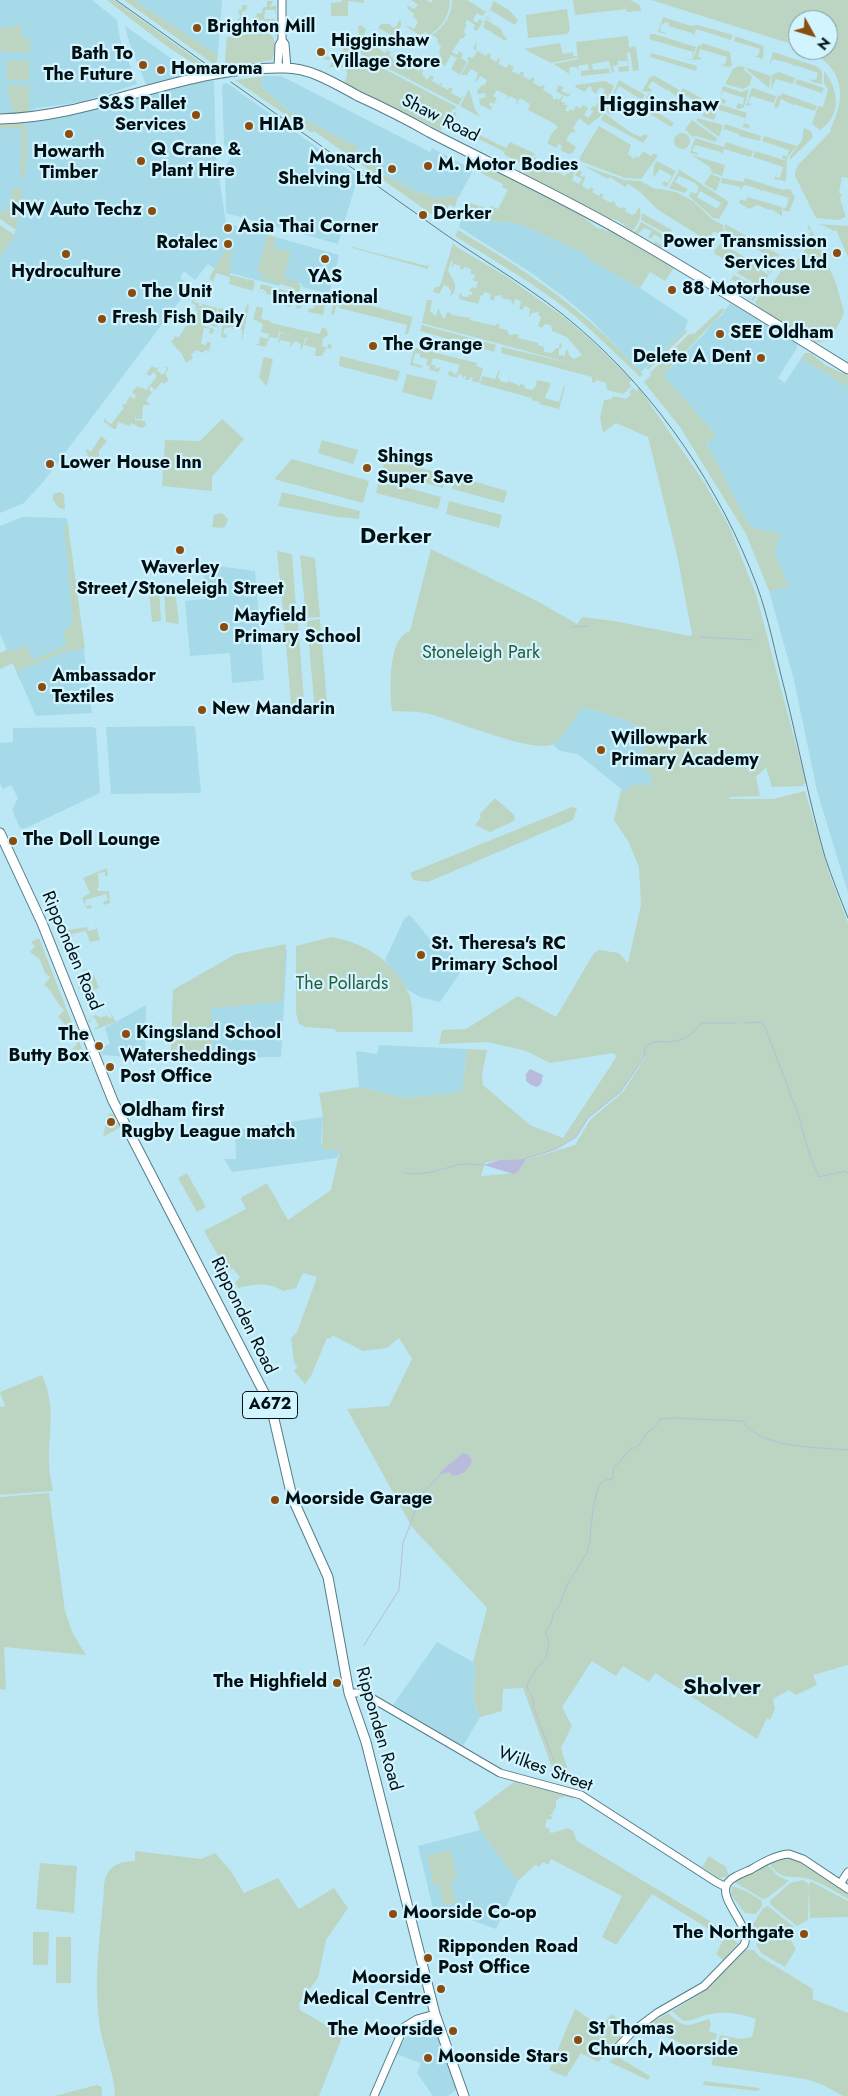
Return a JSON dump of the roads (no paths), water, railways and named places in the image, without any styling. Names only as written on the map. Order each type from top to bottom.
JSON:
[{"type":"main road","name":"Shaw Road","points":[[0,119],[32,116],[80,107],[167,84],[198,78],[282,68],[313,74],[603,222],[700,277],[848,369]]},
{"type":"main road","name":"Ripponden Road","points":[[0,833],[39,917],[113,1101],[271,1406],[292,1497],[328,1577],[349,1693],[366,1742],[435,2014],[464,2096]]},
{"type":"street","points":[[282,0],[282,40],[285,44],[282,68]]},
{"type":"street","name":"Wilkes Street","points":[[349,1693],[363,1693],[500,1773],[581,1795],[726,1887]]},
{"type":"street","points":[[617,2048],[633,2031],[649,2019],[704,1986],[744,1945],[745,1935],[727,1896],[726,1887],[735,1877],[766,1861],[789,1854],[803,1859],[848,1889]]},
{"type":"street","points":[[840,1884],[848,1872]]},
{"type":"street","points":[[374,2096],[404,2027],[417,2019],[435,2014]]},
{"type":"waterway","points":[[571,627],[588,626]]},
{"type":"waterway","points":[[700,637],[753,640]]},
{"type":"waterway","points":[[745,1023],[761,1022],[765,1027],[798,1114],[809,1153],[819,1177],[845,1171],[848,1174]]},
{"type":"waterway","points":[[525,1159],[556,1149],[576,1137],[588,1118],[621,1091],[645,1056],[644,1048],[656,1042],[670,1042],[683,1039],[701,1023],[737,1023]]},
{"type":"waterway","points":[[403,1172],[416,1174],[437,1171],[460,1164],[485,1165]]},
{"type":"waterway","points":[[554,1761],[533,1706],[533,1698],[527,1684],[546,1658],[549,1641],[545,1633],[551,1624],[553,1614],[559,1606],[567,1585],[588,1551],[596,1494],[599,1487],[603,1481],[612,1479],[614,1468],[631,1448],[636,1448],[660,1419],[673,1418],[743,1421],[751,1430],[762,1437],[776,1442],[806,1447],[848,1450]]},
{"type":"waterway","points":[[364,1645],[399,1590],[403,1543],[422,1494],[441,1474]]},
{"type":"tram line","points":[[116,0],[213,69]]},
{"type":"tram line","points":[[231,82],[563,315],[608,355],[661,414],[706,479],[725,514],[757,586],[772,636],[819,836],[848,918]]},
{"type":"place","name":"Brighton Mill","points":[[197,28]]},
{"type":"place","name":"Higginshaw Village Store","points":[[321,52]]},
{"type":"place","name":"Bath To The Future","points":[[143,65]]},
{"type":"place","name":"Homaroma","points":[[161,70]]},
{"type":"place","name":"S&S Pallet Services","points":[[196,115]]},
{"type":"place","name":"HIAB","points":[[249,126]]},
{"type":"place","name":"Howarth Timber","points":[[69,134]]},
{"type":"place","name":"Q Crane & Plant Hire","points":[[141,161]]},
{"type":"place","name":"M. Motor Bodies","points":[[428,166]]},
{"type":"place","name":"Monarch Shelving Ltd","points":[[392,169]]},
{"type":"place","name":"NW Auto Techz","points":[[152,211]]},
{"type":"place","name":"Derker","points":[[423,215]]},
{"type":"place","name":"Asia Thai Corner","points":[[228,228]]},
{"type":"place","name":"Rotalec","points":[[228,244]]},
{"type":"place","name":"Power Transmission Services Ltd","points":[[837,253]]},
{"type":"place","name":"Hydroculture","points":[[66,254]]},
{"type":"place","name":"YAS International","points":[[325,259]]},
{"type":"place","name":"88 Motorhouse","points":[[672,290]]},
{"type":"place","name":"The Unit","points":[[132,293]]},
{"type":"place","name":"Fresh Fish Daily","points":[[102,319]]},
{"type":"place","name":"SEE Oldham","points":[[720,334]]},
{"type":"place","name":"The Grange","points":[[373,346]]},
{"type":"place","name":"Delete A Dent","points":[[761,358]]},
{"type":"place","name":"Lower House Inn","points":[[50,464]]},
{"type":"place","name":"Shings Super Save","points":[[367,468]]},
{"type":"place","name":"Waverley Street/Stoneleigh Street","points":[[180,550]]},
{"type":"place","name":"Mayfield Primary School","points":[[224,627]]},
{"type":"place","name":"Ambassador Textiles","points":[[42,687]]},
{"type":"place","name":"New Mandarin","points":[[202,710]]},
{"type":"place","name":"Willowpark Primary Academy","points":[[601,750]]},
{"type":"place","name":"The Doll Lounge","points":[[13,841]]},
{"type":"place","name":"St. Theresa's RC Primary School","points":[[421,955]]},
{"type":"place","name":"Kingsland School","points":[[126,1034]]},
{"type":"place","name":"The Butty Box","points":[[99,1046]]},
{"type":"place","name":"Watersheddings Post Office","points":[[110,1067]]},
{"type":"place","name":"Oldham first Rugby League match","points":[[111,1122]]},
{"type":"place","name":"Moorside Garage","points":[[275,1500]]},
{"type":"place","name":"The Highfield","points":[[337,1683]]},
{"type":"place","name":"Moorside Co-op","points":[[393,1914]]},
{"type":"place","name":"The Northgate","points":[[804,1934]]},
{"type":"place","name":"Ripponden Road Post Office","points":[[428,1958]]},
{"type":"place","name":"Moorside Medical Centre","points":[[441,1989]]},
{"type":"place","name":"The Moorside","points":[[453,2031]]},
{"type":"place","name":"St Thomas Church, Moorside","points":[[578,2040]]},
{"type":"place","name":"Moonside Stars","points":[[428,2058]]},
{"type":"district","name":"Higginshaw","points":[[659,106]]},
{"type":"district","name":"Derker","points":[[396,538]]},
{"type":"district","name":"Sholver","points":[[722,1689]]},
{"type":"park label","name":"Stoneleigh Park","points":[[481,654]]},
{"type":"park label","name":"The Pollards","points":[[342,985]]}]
